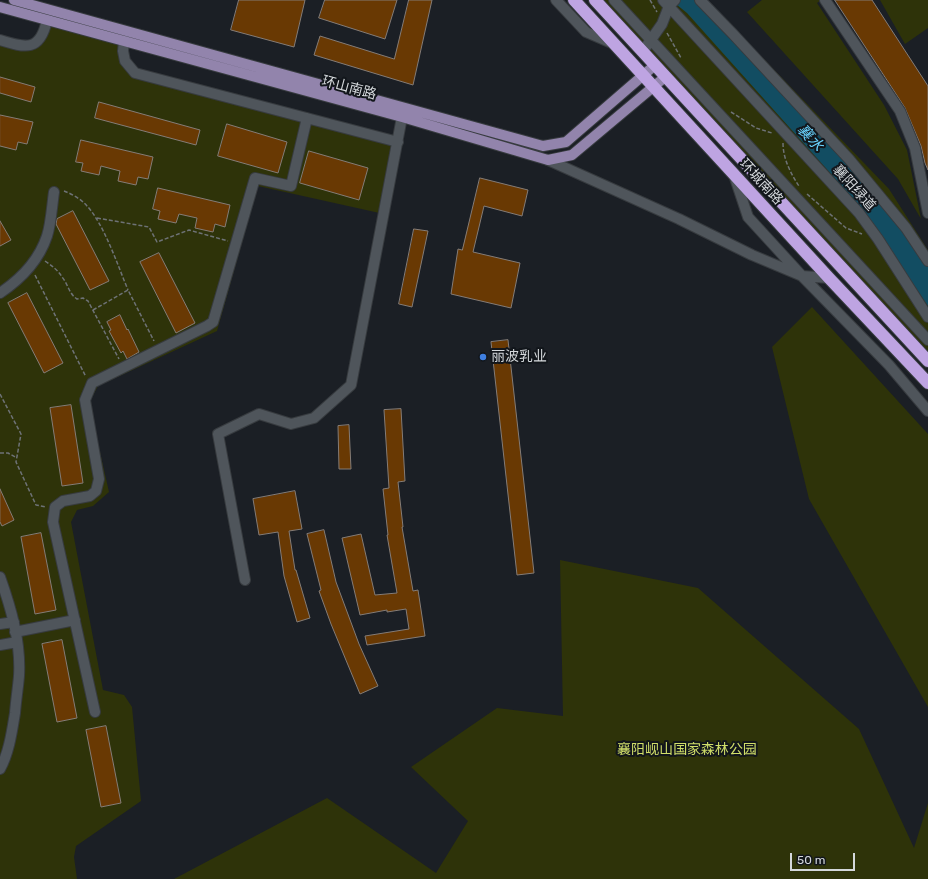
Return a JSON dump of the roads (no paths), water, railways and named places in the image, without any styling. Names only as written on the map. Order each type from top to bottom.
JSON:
[{"type":"highway","name":"环城南路","points":[[574,0],[829,278],[928,383]]},
{"type":"highway","name":"环城南路","points":[[595,0],[928,360]]},
{"type":"main road","name":"环山南路","points":[[14,0],[543,146],[566,142],[655,65]]},
{"type":"main road","name":"环山南路","points":[[0,7],[402,117],[548,160],[572,155],[654,87],[665,76]]},
{"type":"street","points":[[556,0],[586,32],[615,45]]},
{"type":"street","points":[[614,0],[928,340]]},
{"type":"street","name":"襄阳绿道","points":[[700,0],[849,159],[906,228],[928,261]]},
{"type":"street","points":[[825,0],[900,111],[915,148],[928,213]]},
{"type":"street","points":[[643,51],[662,24],[669,2]]},
{"type":"street","name":"襄阳绿道","points":[[669,2],[784,132],[859,212],[928,317]]},
{"type":"street","points":[[0,40],[18,46],[32,45],[40,39],[44,32],[47,20]]},
{"type":"street","points":[[124,41],[123,51],[125,61],[135,74],[398,142]]},
{"type":"street","points":[[245,580],[218,434],[259,414],[291,424],[314,418],[350,384],[402,117]]},
{"type":"street","points":[[95,712],[53,522],[55,507],[63,501],[90,496],[96,492],[99,480],[85,400],[92,383],[213,322],[255,178],[291,186],[307,118]]},
{"type":"street","points":[[548,160],[679,219],[752,255],[802,276],[829,278]]},
{"type":"street","points":[[734,174],[748,216],[802,276],[889,365],[928,411]]},
{"type":"street","points":[[0,293],[27,271],[38,255],[48,235],[58,192]]},
{"type":"street","points":[[0,577],[11,607],[17,642],[19,675],[13,725],[4,761],[0,769]]},
{"type":"street","points":[[0,624],[14,627],[75,620]]},
{"type":"street","points":[[0,645],[17,642]]},
{"type":"water","name":"襄水","points":[[671,0],[696,0],[874,194],[904,230],[928,266],[928,306],[858,204],[687,13]]},
{"type":"place","name":"丽波乳业","points":[[483,357]]},
{"type":"park label","name":"襄阳岘山国家森林公园","points":[[687,750]]}]
